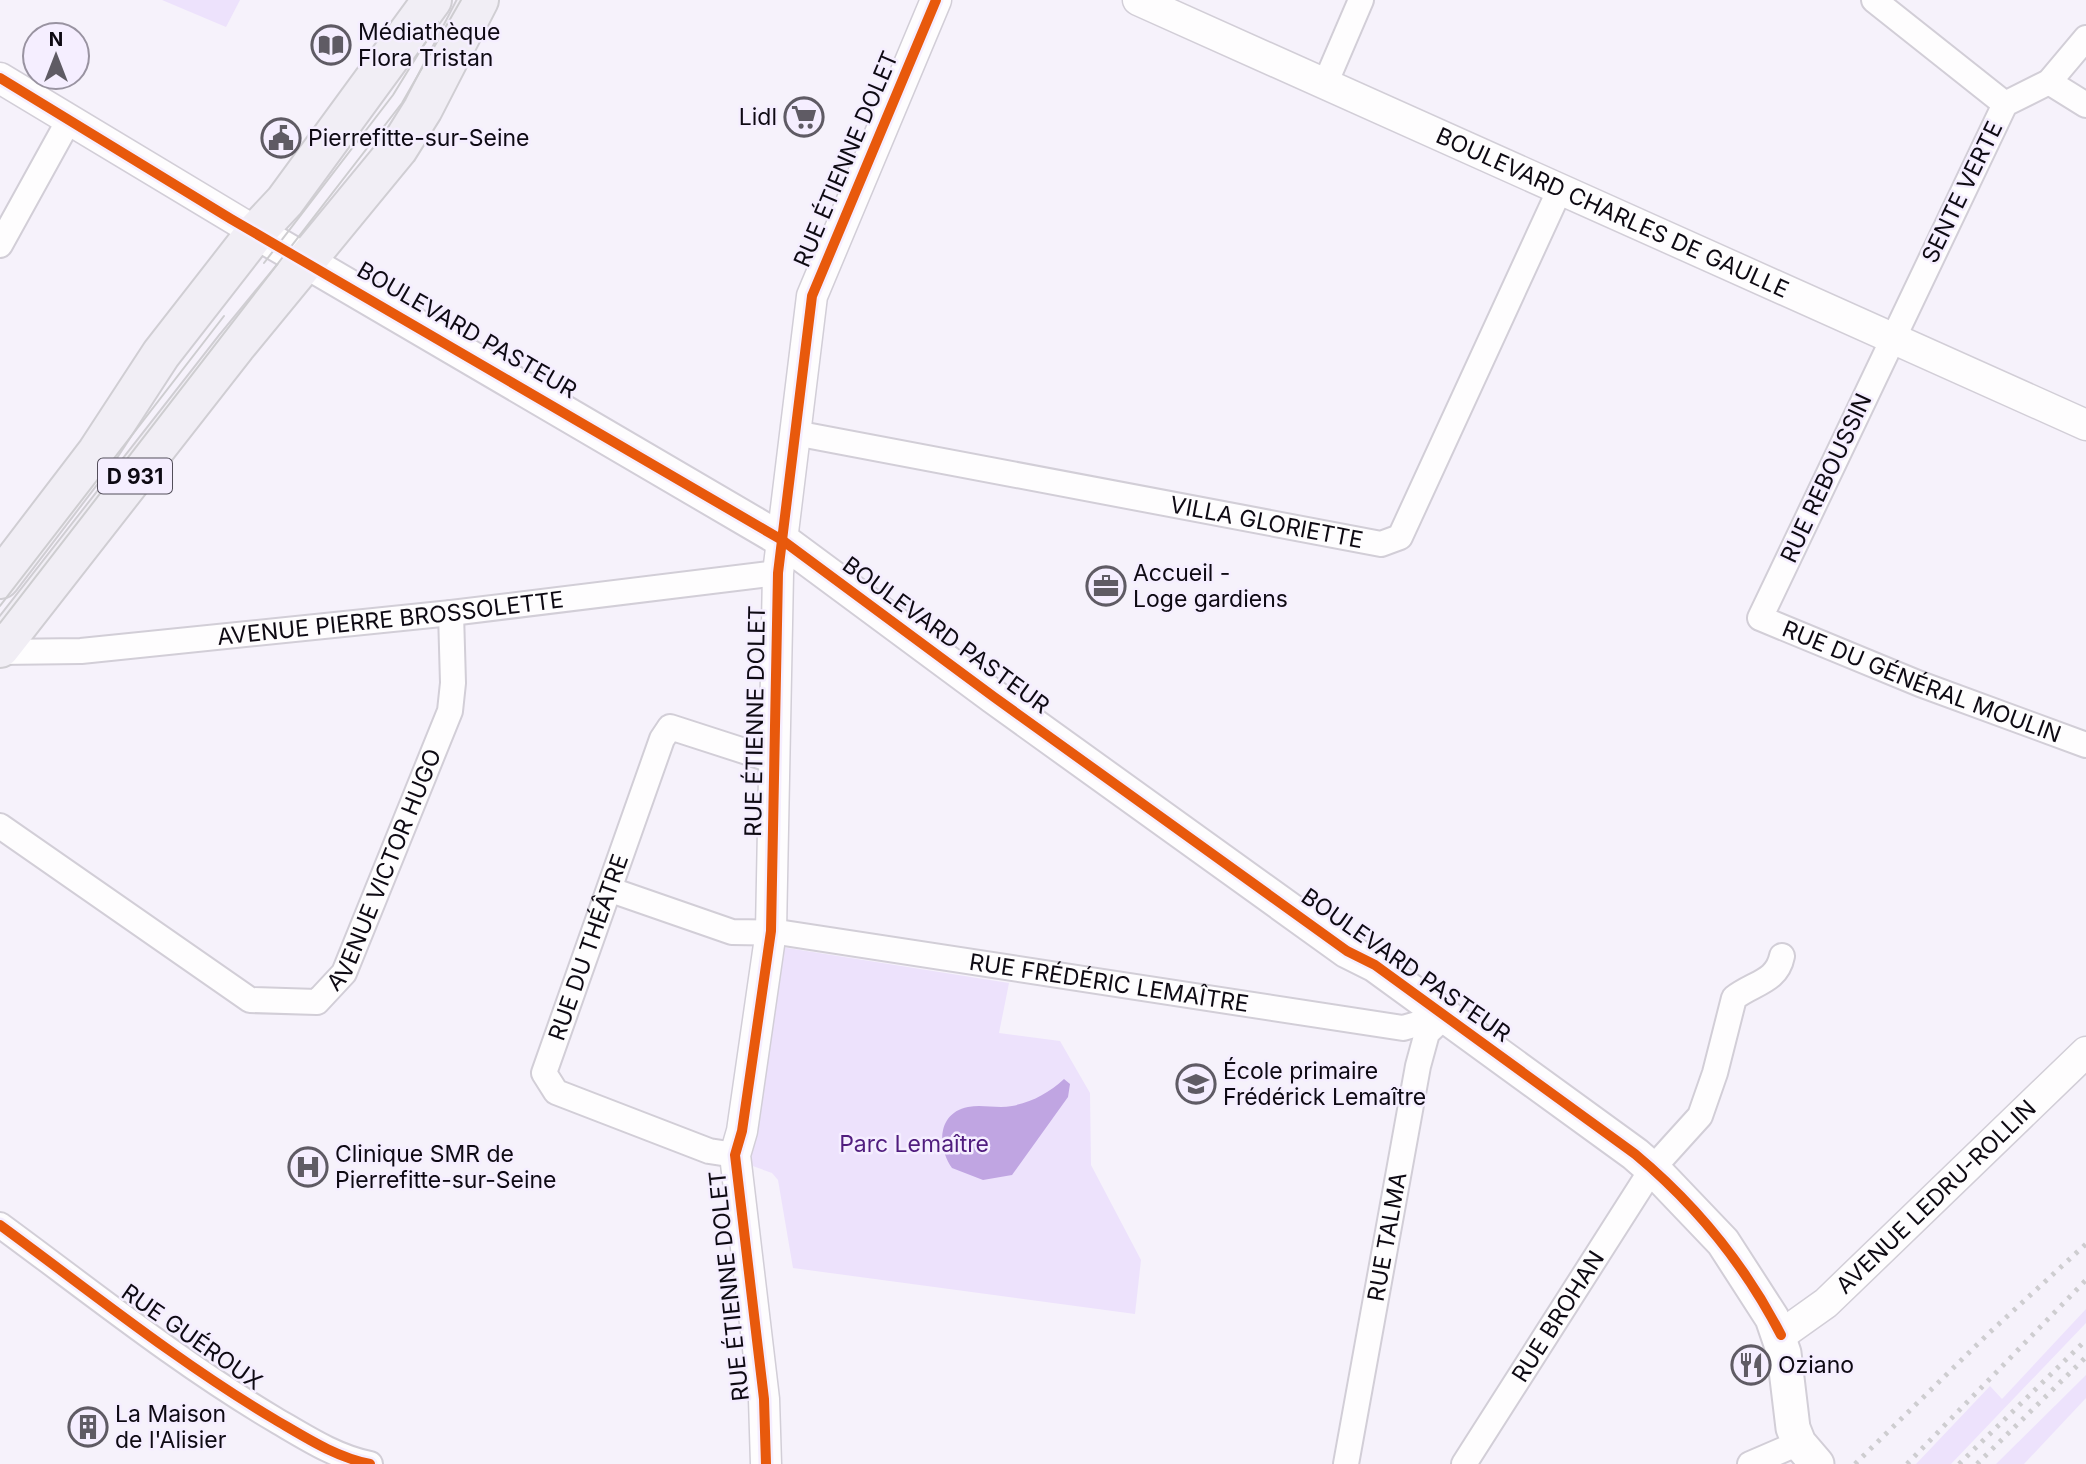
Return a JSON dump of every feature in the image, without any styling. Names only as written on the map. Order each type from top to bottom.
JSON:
[{"type":"main road","name":"D 931","points":[[0,579],[97,452],[161,354],[256,232],[285,201],[432,0]]},
{"type":"main road","name":"D 931","points":[[0,650],[410,131],[479,0]]},
{"type":"main road","name":"BOULEVARD PASTEUR","points":[[256,232],[782,540],[1325,935],[1375,965],[1652,1169],[1723,1241],[1781,1335]]},
{"type":"main road","points":[[1781,1335],[1793,1428],[1808,1454]]},
{"type":"street","name":"RUE ÉTIENNE DOLET","points":[[766,1464],[764,1399],[735,1155],[742,1131],[771,931],[778,573],[812,296],[936,0]]},
{"type":"street","name":"BOULEVARD CHARLES DE GAULLE","points":[[1138,0],[2086,425]]},
{"type":"street","points":[[1325,84],[1361,0]]},
{"type":"street","points":[[1874,0],[2006,104]]},
{"type":"street","name":"SENTE VERTE","points":[[1891,338],[2006,104],[2049,82],[2086,38]]},
{"type":"street","name":"BOULEVARD PASTEUR","points":[[0,78],[256,232]]},
{"type":"street","points":[[2049,82],[2086,105]]},
{"type":"street","points":[[0,245],[69,120]]},
{"type":"street","name":"VILLA GLORIETTE","points":[[795,433],[1381,544],[1400,537],[1560,189]]},
{"type":"street","name":"RUE REBOUSSIN","points":[[1760,618],[1891,338]]},
{"type":"street","name":"AVENUE PIERRE BROSSOLETTE","points":[[0,650],[81,651],[451,613],[778,573]]},
{"type":"street","name":"AVENUE VICTOR HUGO","points":[[0,826],[250,1000],[317,1002],[345,973],[450,711],[453,683],[451,613]]},
{"type":"street","name":"RUE DU GÉNÉRAL MOULIN","points":[[1760,618],[1858,659],[2086,745]]},
{"type":"street","name":"RUE DU THÉÂTRE","points":[[735,1155],[709,1151],[556,1092],[544,1073],[611,890],[662,739],[670,727],[775,761]]},
{"type":"street","name":"RUE FRÉDÉRIC LEMAÎTRE","points":[[611,890],[744,934],[771,931],[1403,1028],[1445,1016]]},
{"type":"street","name":"RUE BROHAN","points":[[1464,1464],[1652,1169],[1700,1116],[1715,1073],[1734,998],[1772,977],[1780,967],[1782,956]]},
{"type":"street","name":"RUE TALMA","points":[[1346,1464],[1418,1066],[1427,1033],[1445,1016]]},
{"type":"street","name":"AVENUE LEDRU-ROLLIN","points":[[1781,1335],[1826,1303],[2086,1052]]},
{"type":"street","name":"RUE GUÉROUX","points":[[0,1225],[215,1384],[322,1447],[348,1460],[370,1464]]},
{"type":"street","points":[[1750,1464],[1808,1454]]},
{"type":"green space","points":[[162,0],[240,0],[226,27]]},
{"type":"green space","name":"Parc Lemaître","points":[[781,947],[1009,983],[999,1033],[1060,1041],[1090,1093],[1091,1165],[1141,1260],[1135,1314],[793,1268],[778,1180],[772,1173],[747,1164]]},
{"type":"green space","points":[[2086,1309],[2086,1323],[1951,1464],[1916,1464],[1990,1386],[2002,1399]]},
{"type":"green space","points":[[2086,1375],[2086,1398],[2024,1464],[1996,1464]]},
{"type":"shaded area","points":[[1064,1079],[1070,1084],[1068,1097],[1012,1175],[983,1180],[952,1168],[942,1141],[945,1123],[950,1116],[968,1107],[1006,1107],[1026,1102],[1046,1093]]},
{"type":"tram line","points":[[0,623],[402,103],[461,0]]},
{"type":"tram line","points":[[264,263],[393,95],[438,22]]},
{"type":"tram line","points":[[0,606],[224,316]]},
{"type":"railway","points":[[1855,1464],[1989,1333],[2086,1244]]},
{"type":"railway","points":[[1907,1464],[2086,1280]]},
{"type":"railway","points":[[1959,1464],[2086,1340]]},
{"type":"railway","points":[[1977,1464],[2086,1357]]},
{"type":"cycle path","points":[[766,1464],[764,1399],[735,1155],[742,1131],[771,931],[778,573],[812,296],[936,0]]},
{"type":"cycle path","points":[[0,78],[231,219],[782,540],[994,697],[1347,951],[1375,965],[1635,1154],[1678,1194],[1717,1237],[1751,1284],[1781,1335]]},
{"type":"cycle path","points":[[0,1225],[238,1397],[320,1446],[370,1464]]},
{"type":"place","name":"Médiathèque Flora Tristan","points":[[331,45]]},
{"type":"place","name":"Lidl","points":[[804,117]]},
{"type":"place","name":"Pierrefitte-sur-Seine","points":[[281,138]]},
{"type":"place","name":"Accueil - Loge gardiens","points":[[1106,586]]},
{"type":"place","name":"École primaire Frédérick Lemaître","points":[[1196,1084]]},
{"type":"place","name":"Clinique SMR de Pierrefitte-sur-Seine","points":[[308,1167]]},
{"type":"place","name":"Oziano","points":[[1751,1365]]},
{"type":"place","name":"La Maison de l'Alisier","points":[[88,1427]]}]
